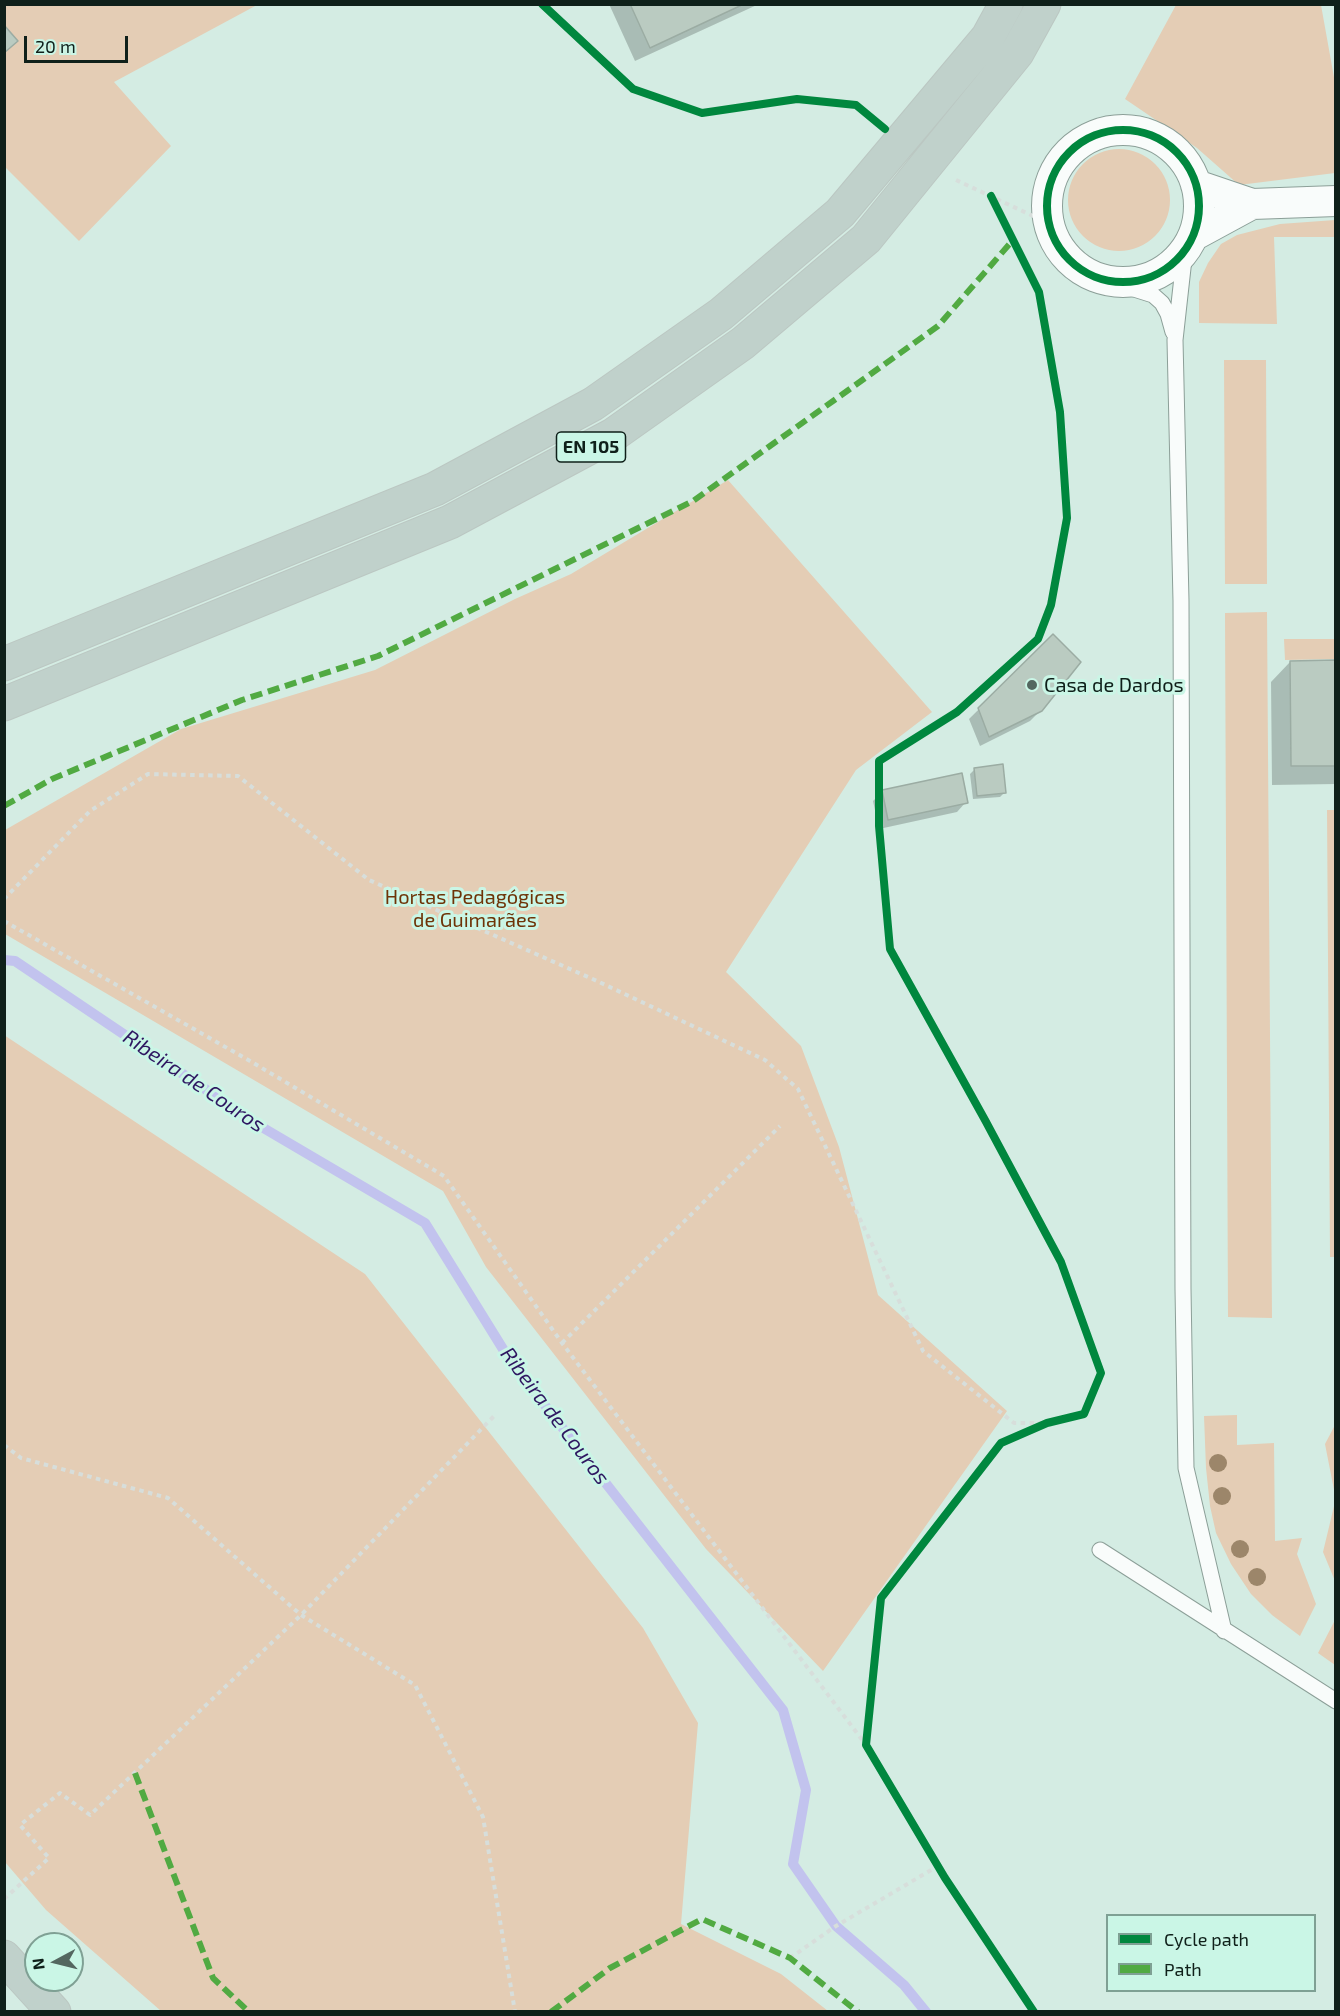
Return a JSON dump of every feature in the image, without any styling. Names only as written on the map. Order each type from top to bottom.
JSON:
[{"type":"highway","name":"EN 105","points":[[4,664],[435,489],[593,404],[721,314],[840,213],[988,37],[1006,4]]},
{"type":"highway","name":"EN 105","points":[[4,704],[450,522],[613,435],[743,343],[866,239],[1017,53],[1044,4]]},
{"type":"highway","points":[[4,1959],[44,2000]]},
{"type":"street","points":[[1117,130],[1142,132],[1166,143],[1185,162],[1196,185],[1198,211],[1189,243],[1174,263],[1153,276],[1128,282],[1112,282],[1090,275],[1071,262],[1056,244],[1048,223],[1047,197],[1054,172],[1070,151],[1091,136],[1117,130]]},
{"type":"street","points":[[1196,185],[1252,204],[1335,201]]},
{"type":"street","points":[[1189,243],[1252,204]]},
{"type":"lane","points":[[1189,243],[1175,340],[1181,613],[1183,1289],[1186,1468],[1224,1630]]},
{"type":"lane","points":[[1112,282],[1153,295],[1162,303],[1168,314],[1175,340]]},
{"type":"lane","points":[[1100,1550],[1335,1701]]},
{"type":"path","points":[[955,179],[1048,223]]},
{"type":"path","points":[[991,196],[1000,214]]},
{"type":"path","points":[[4,899],[90,811],[148,774],[238,776],[369,879],[597,981],[765,1060],[798,1089],[923,1351],[1014,1423],[1047,1423]]},
{"type":"path","points":[[4,921],[250,1061],[444,1176],[562,1343],[872,1755]]},
{"type":"path","points":[[562,1343],[780,1126]]},
{"type":"path","points":[[4,1899],[49,1858],[20,1825],[60,1793],[90,1815],[301,1615],[496,1414]]},
{"type":"path","points":[[1029,1431],[1056,1420]]},
{"type":"path","points":[[4,1445],[21,1458],[168,1498],[301,1615],[415,1685],[483,1817],[515,2012]]},
{"type":"path","points":[[866,1745],[867,1734]]},
{"type":"path","points":[[790,1958],[836,1926],[940,1869],[932,1856]]},
{"type":"green space","points":[[4,5],[257,5],[114,82],[171,146],[79,241],[5,167]]},
{"type":"green space","points":[[1176,5],[1321,5],[1335,83],[1335,173],[1239,185],[1197,148],[1125,99]]},
{"type":"green space","points":[[1119,149],[1138,153],[1155,164],[1166,181],[1170,200],[1166,219],[1155,236],[1138,247],[1119,251],[1100,247],[1083,236],[1072,219],[1068,200],[1072,181],[1083,164],[1100,153]]},
{"type":"green space","points":[[1335,220],[1335,237],[1274,237],[1277,324],[1199,323],[1199,282],[1221,244],[1237,235],[1280,224]]},
{"type":"green space","points":[[1224,360],[1266,360],[1267,584],[1225,584]]},
{"type":"green space","name":"Hortas Pedagógicas de Guimarães","points":[[728,480],[932,712],[856,770],[726,972],[801,1046],[839,1147],[878,1295],[1007,1411],[823,1671],[706,1549],[486,1267],[443,1191],[5,934],[5,830],[181,729],[375,670],[515,599],[571,574]]},
{"type":"green space","points":[[1267,612],[1272,1318],[1228,1317],[1225,613]]},
{"type":"green space","points":[[1284,639],[1335,639],[1335,659],[1285,660]]},
{"type":"green space","points":[[1327,810],[1336,810],[1335,1257],[1330,1257]]},
{"type":"green space","points":[[4,1035],[365,1274],[643,1628],[698,1723],[681,1924],[781,1974],[828,2011],[161,2011],[84,1943],[84,1932],[71,1932],[46,1910],[5,1862]]},
{"type":"green space","points":[[1237,1415],[1237,1445],[1274,1443],[1275,1541],[1302,1538],[1297,1554],[1316,1604],[1300,1636],[1272,1615],[1251,1594],[1231,1564],[1216,1533],[1210,1506],[1206,1468],[1204,1416]]},
{"type":"green space","points":[[1335,1425],[1335,1495],[1325,1444]]},
{"type":"green space","points":[[1335,1502],[1335,1581],[1323,1552]]},
{"type":"green space","points":[[1335,1620],[1335,1665],[1318,1653]]},
{"type":"building","points":[[630,4],[744,4],[650,48]]},
{"type":"building","points":[[4,25],[18,41],[4,53]]},
{"type":"building","name":"Casa de Dardos","points":[[1053,634],[1081,662],[1042,711],[989,737],[978,708]]},
{"type":"building","points":[[1336,660],[1336,766],[1291,766],[1290,661]]},
{"type":"building","points":[[1003,764],[1006,793],[977,796],[974,768]]},
{"type":"building","points":[[962,773],[968,803],[888,820],[882,790]]},
{"type":"waterway","name":"Ribeira de Couros","points":[[4,960],[15,961],[260,1126],[425,1223],[511,1362],[783,1710],[806,1790],[793,1864],[836,1926],[904,1985],[926,2012]]},
{"type":"marked path","points":[[4,806],[52,779],[242,700],[378,656],[693,501],[938,326],[1013,240]]},
{"type":"marked path","points":[[135,1773],[213,1978],[249,2012]]},
{"type":"marked path","points":[[551,2012],[610,1968],[702,1919],[790,1958],[858,2012]]},
{"type":"cycle path","points":[[542,4],[633,89],[702,113],[797,99],[856,105],[885,129]]},
{"type":"cycle path","points":[[1123,130],[1152,136],[1177,152],[1193,177],[1199,206],[1193,235],[1177,260],[1152,276],[1123,282],[1094,276],[1069,260],[1053,235],[1047,206],[1053,177],[1069,152],[1094,136],[1123,130]]},
{"type":"cycle path","points":[[991,196],[1039,292],[1060,412],[1067,518],[1051,605],[1038,639],[957,712],[879,761],[879,826],[890,949],[1061,1262],[1101,1373],[1084,1414],[1047,1423],[1001,1443],[881,1598],[866,1745],[945,1878],[1034,2012]]},
{"type":"place","name":"Casa de Dardos","points":[[1032,685]]}]
